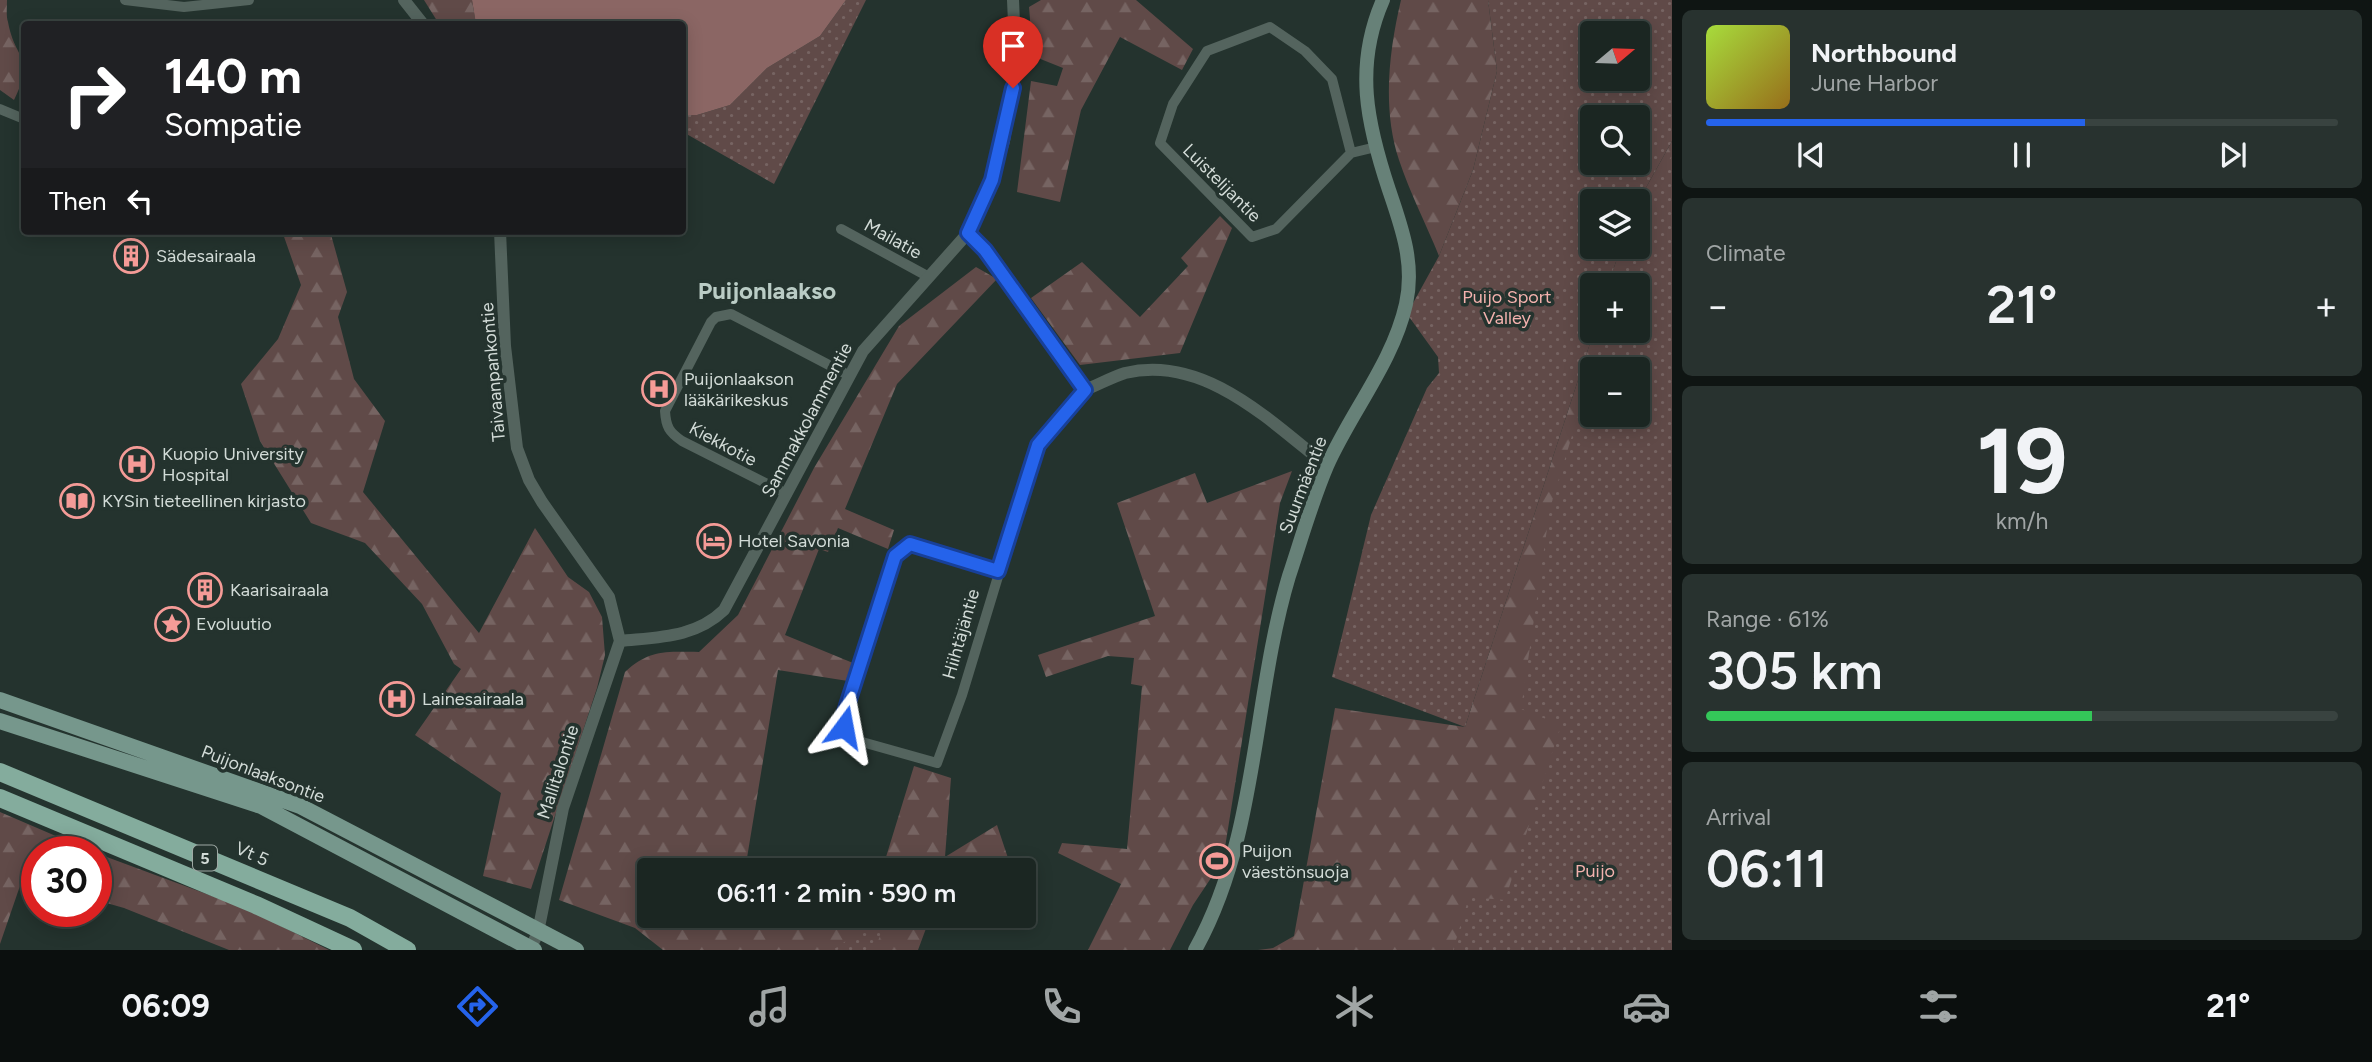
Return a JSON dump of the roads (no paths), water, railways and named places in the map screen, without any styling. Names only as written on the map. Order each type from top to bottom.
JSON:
[{"type":"highway","name":"Vt 5","points":[[0,772],[350,918],[407,950]]},
{"type":"highway","name":"5","points":[[0,798],[256,905],[353,950]]},
{"type":"main road","name":"Suurmäentie","points":[[1195,950],[1226,880],[1251,780],[1275,632],[1289,578],[1327,466],[1388,351],[1406,304],[1410,264],[1376,147],[1365,90],[1365,62],[1374,22],[1383,0]]},
{"type":"main road","name":"Puijonlaaksontie","points":[[0,700],[300,806],[576,950]]},
{"type":"main road","name":"Puijonlaaksontie","points":[[0,721],[261,806],[533,949]]},
{"type":"street","points":[[125,0],[184,6],[249,0]]},
{"type":"street","points":[[404,0],[421,21]]},
{"type":"street","name":"Sammakkolammentie","points":[[620,641],[677,635],[713,621],[731,600],[850,376],[877,332],[968,233],[992,180],[1003,141],[1016,68],[1013,0]]},
{"type":"street","name":"Luistelijantie","points":[[1270,27],[1305,51],[1332,79],[1351,153],[1276,229],[1252,237],[1160,144],[1173,104],[1207,51],[1270,27]]},
{"type":"street","points":[[0,109],[21,118]]},
{"type":"street","points":[[1351,153],[1376,147]]},
{"type":"street","name":"Mailatie","points":[[841,229],[929,278]]},
{"type":"street","points":[[968,233],[985,250],[1085,390]]},
{"type":"street","name":"Taivaanpankontie","points":[[500,235],[505,346],[517,448],[529,480],[603,588],[613,609],[620,641]]},
{"type":"street","name":"Kiekkotie","points":[[787,494],[670,433],[665,411],[711,323],[716,317],[731,314],[850,376]]},
{"type":"street","name":"Hiihtäjäntie","points":[[998,571],[910,544],[895,556],[843,718],[844,727],[855,740],[937,763],[962,695],[1038,445],[1085,390],[1124,374],[1175,370],[1196,377],[1262,415],[1327,466]]},
{"type":"street","name":"Mallitalontie","points":[[533,949],[563,808],[620,641]]},
{"type":"place","name":"Sädesairaala","points":[[131,256]]},
{"type":"place","name":"Puijonlaakson lääkärikeskus","points":[[659,389]]},
{"type":"place","name":"Kuopio University Hospital","points":[[137,464]]},
{"type":"place","name":"KYSin tieteellinen kirjasto","points":[[77,501]]},
{"type":"place","name":"Hotel Savonia","points":[[714,541]]},
{"type":"place","name":"Kaarisairaala","points":[[205,590]]},
{"type":"place","name":"Evoluutio","points":[[172,624]]},
{"type":"place","name":"Lainesairaala","points":[[397,699]]},
{"type":"place","name":"Puijon väestönsuoja","points":[[1217,861]]},
{"type":"district","name":"Puijonlaakso","points":[[767,290]]},
{"type":"park label","name":"Puijo Sport Valley","points":[[1507,307]]},
{"type":"park label","name":"Puijo","points":[[1595,871]]}]
